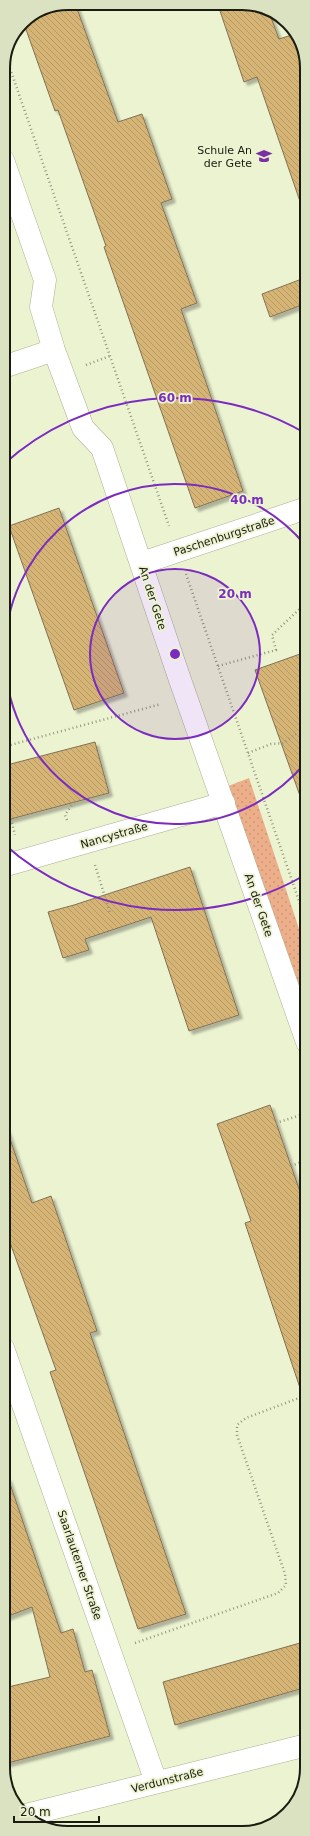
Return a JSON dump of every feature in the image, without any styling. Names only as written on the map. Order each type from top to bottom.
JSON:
[{"type":"street","name":"An der Gete","points":[[10,180],[45,280],[41,307],[54,350],[83,428],[102,448],[300,1022]]},
{"type":"street","points":[[10,365],[54,350]]},
{"type":"street","name":"Paschenburgstraße","points":[[142,563],[300,510]]},
{"type":"street","name":"Nancystraße","points":[[10,864],[224,803]]},
{"type":"street","name":"Saarlauterner Straße","points":[[10,1368],[156,1782]]},
{"type":"street","name":"Verdunstraße","points":[[32,1813],[300,1746]]},
{"type":"path","points":[[10,68],[300,904]]},
{"type":"path","points":[[218,666],[276,650],[272,635],[300,609]]},
{"type":"path","points":[[10,745],[187,697]]},
{"type":"path","points":[[248,753],[271,744],[284,743],[295,734],[300,734]]},
{"type":"path","points":[[88,842],[110,913]]},
{"type":"path","points":[[276,1123],[300,1115]]},
{"type":"path","points":[[291,1166],[300,1163]]},
{"type":"path","points":[[110,1652],[278,1593],[286,1585],[285,1574],[238,1435],[237,1425],[246,1418],[300,1398]]},
{"type":"shaded area","points":[[249,778],[300,932],[300,987],[294,989],[223,788]]},
{"type":"building","points":[[78,10],[118,122],[142,114],[172,199],[161,203],[197,303],[181,309],[243,491],[195,508],[104,247],[106,246],[58,110],[55,111],[26,29],[46,14],[57,11]]},
{"type":"building","points":[[220,10],[253,11],[271,18],[279,39],[290,36],[297,49],[300,60],[300,201],[257,77],[244,82]]},
{"type":"building","points":[[300,280],[300,306],[270,317],[262,294]]},
{"type":"building","points":[[59,508],[124,693],[74,710],[10,526]]},
{"type":"building","points":[[300,654],[300,796],[255,670]]},
{"type":"building","points":[[95,742],[109,793],[10,819],[10,764]]},
{"type":"building","points":[[190,867],[239,1015],[189,1031],[151,917],[85,939],[89,950],[63,958],[48,912]]},
{"type":"building","points":[[270,1105],[300,1192],[300,1388],[245,1223],[251,1221],[217,1124]]},
{"type":"building","points":[[10,1139],[32,1203],[51,1196],[97,1331],[90,1333],[186,1614],[138,1629],[50,1372],[56,1370],[10,1242]]},
{"type":"building","points":[[10,1484],[61,1633],[73,1629],[85,1672],[92,1670],[110,1736],[10,1762],[10,1687],[50,1677],[32,1607],[10,1615]]},
{"type":"building","points":[[300,1643],[300,1689],[175,1725],[163,1682]]},
{"type":"place","name":"Schule An der Gete","points":[[264,156]]}]
